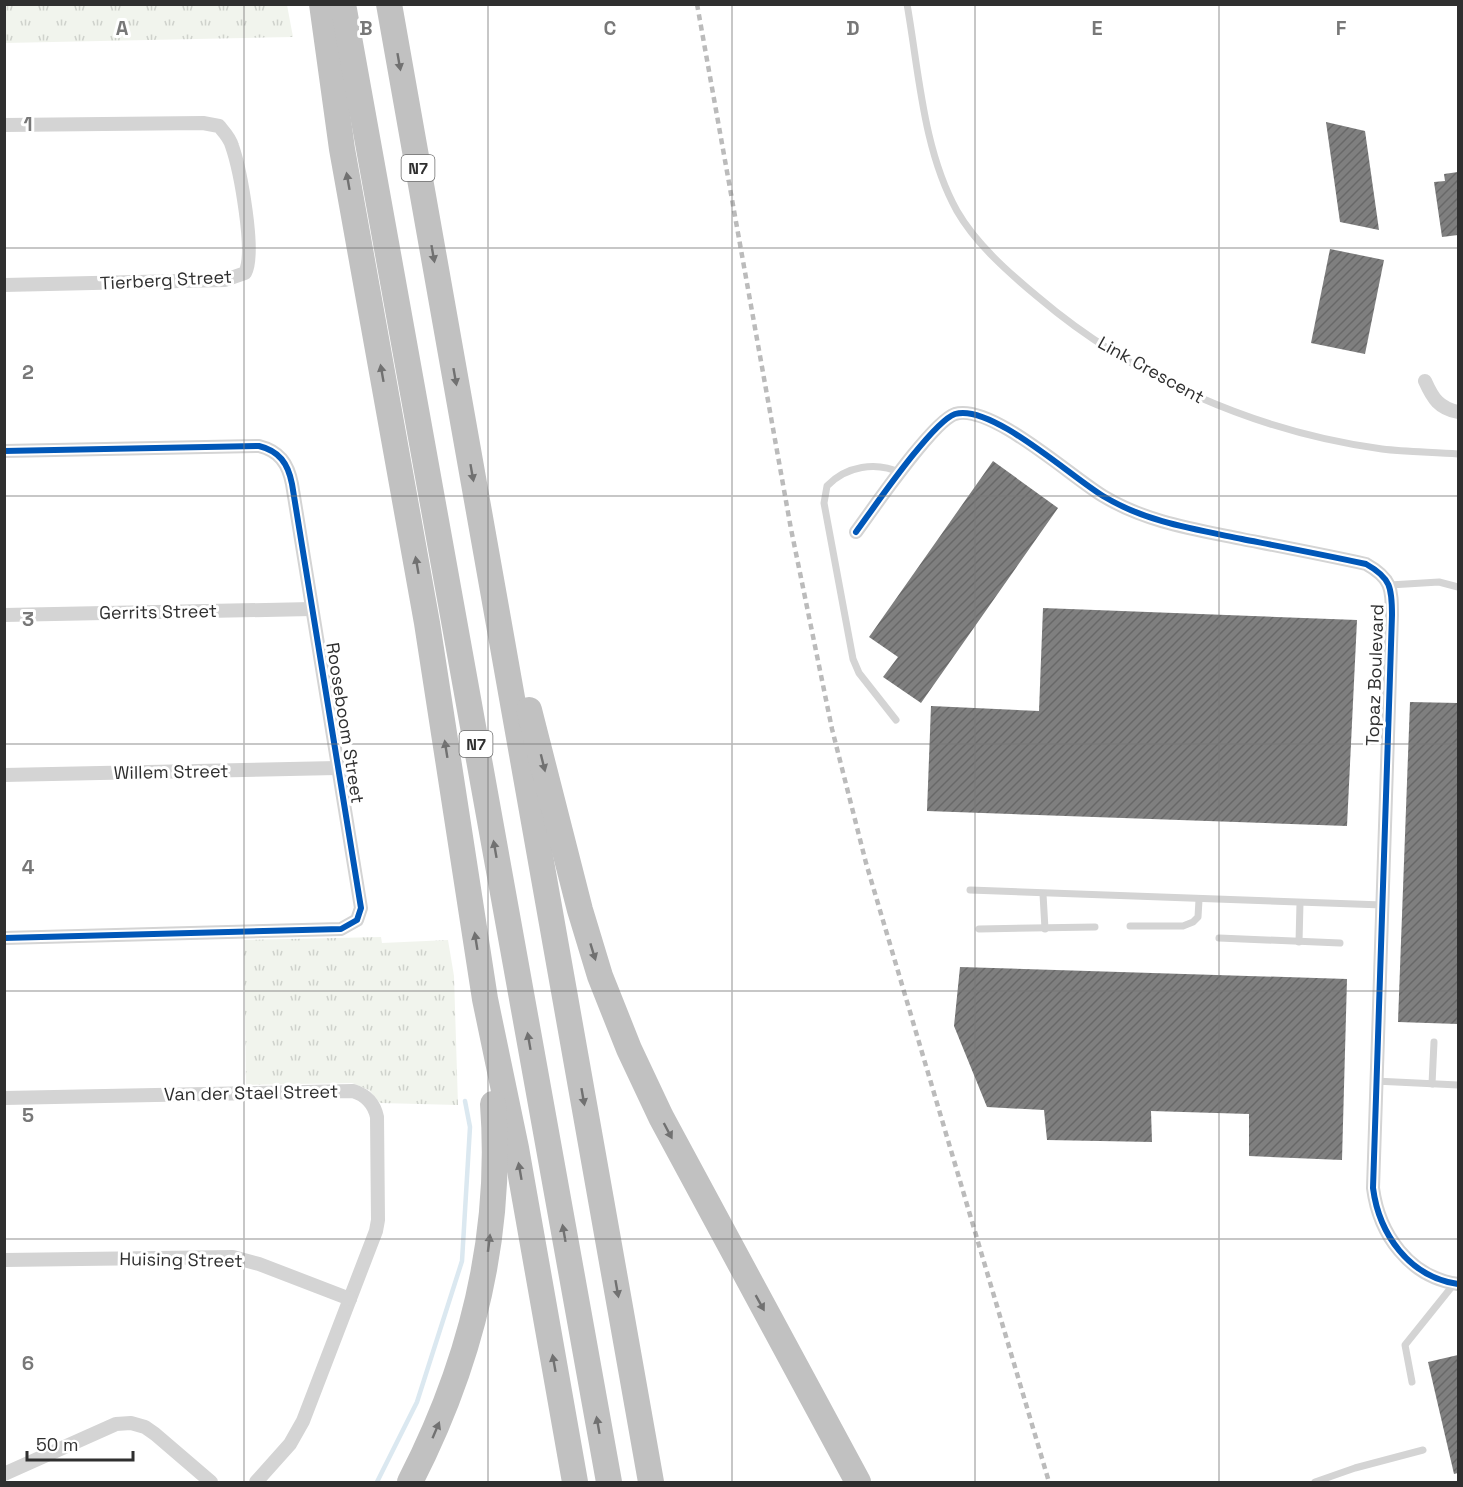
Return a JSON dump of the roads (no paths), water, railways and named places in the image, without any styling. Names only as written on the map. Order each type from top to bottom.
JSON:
[{"type":"highway","points":[[321,4],[333,95],[427,622],[485,999],[516,1148],[575,1482]]},
{"type":"highway","name":"N7","points":[[343,4],[609,1482]]},
{"type":"highway","name":"N7","points":[[388,4],[651,1482]]},
{"type":"highway","points":[[481,524],[580,910],[614,1013],[661,1117],[858,1482]]},
{"type":"highway","points":[[410,1482],[450,1397],[484,1278],[493,1208],[496,1134],[485,999]]},
{"type":"street","name":"Tierberg Street","points":[[4,125],[203,123],[219,126],[233,149],[250,256],[245,273],[225,280],[4,285]]},
{"type":"street","points":[[1425,381],[1431,396],[1444,409],[1458,412]]},
{"type":"street","name":"Topaz Boulevard","points":[[856,532],[932,434],[952,415],[964,412],[981,415],[1005,427],[1101,494],[1134,513],[1175,525],[1366,564],[1380,572],[1390,585],[1392,615],[1373,1188],[1376,1211],[1385,1233],[1398,1250],[1432,1275],[1456,1284]]},
{"type":"street","name":"Rooseboom Street","points":[[4,451],[259,446],[268,448],[277,454],[289,471],[361,904],[357,920],[345,929],[4,938]]},
{"type":"street","name":"Gerrits Street","points":[[4,615],[312,609]]},
{"type":"street","name":"Willem Street","points":[[4,775],[337,768]]},
{"type":"street","name":"Van der Stael Street","points":[[4,1098],[336,1091],[361,1094],[369,1100],[377,1117],[378,1220],[350,1299],[297,1432],[256,1482]]},
{"type":"street","name":"Huising Street","points":[[4,1260],[233,1257],[271,1268],[350,1299]]},
{"type":"street","points":[[4,1474],[95,1432],[116,1424],[131,1424],[145,1427],[155,1434],[211,1482]]},
{"type":"lane","name":"Link Crescent","points":[[908,4],[930,137],[957,211],[1014,277],[1068,322],[1130,363],[1210,403],[1298,431],[1381,449],[1458,454]]},
{"type":"lane","points":[[896,720],[859,673],[853,659],[824,503],[827,486],[843,473],[876,466],[901,473]]},
{"type":"lane","points":[[1390,585],[1439,582],[1458,587]]},
{"type":"lane","points":[[970,890],[1383,905]]},
{"type":"lane","points":[[1043,894],[1045,929]]},
{"type":"lane","points":[[1130,927],[1188,925],[1198,917],[1199,900]]},
{"type":"lane","points":[[1299,942],[1300,903]]},
{"type":"lane","points":[[979,929],[1095,927]]},
{"type":"lane","points":[[1219,938],[1340,943]]},
{"type":"lane","points":[[1432,1084],[1434,1042]]},
{"type":"lane","points":[[1375,1081],[1458,1085]]},
{"type":"lane","points":[[1412,1382],[1405,1345],[1456,1284]]},
{"type":"lane","points":[[1315,1482],[1355,1468],[1423,1450]]},
{"type":"waterway","points":[[377,1482],[417,1402],[462,1261],[470,1127],[465,1101]]},
{"type":"railway","points":[[697,4],[791,529],[832,729],[866,863],[1049,1482]]}]
